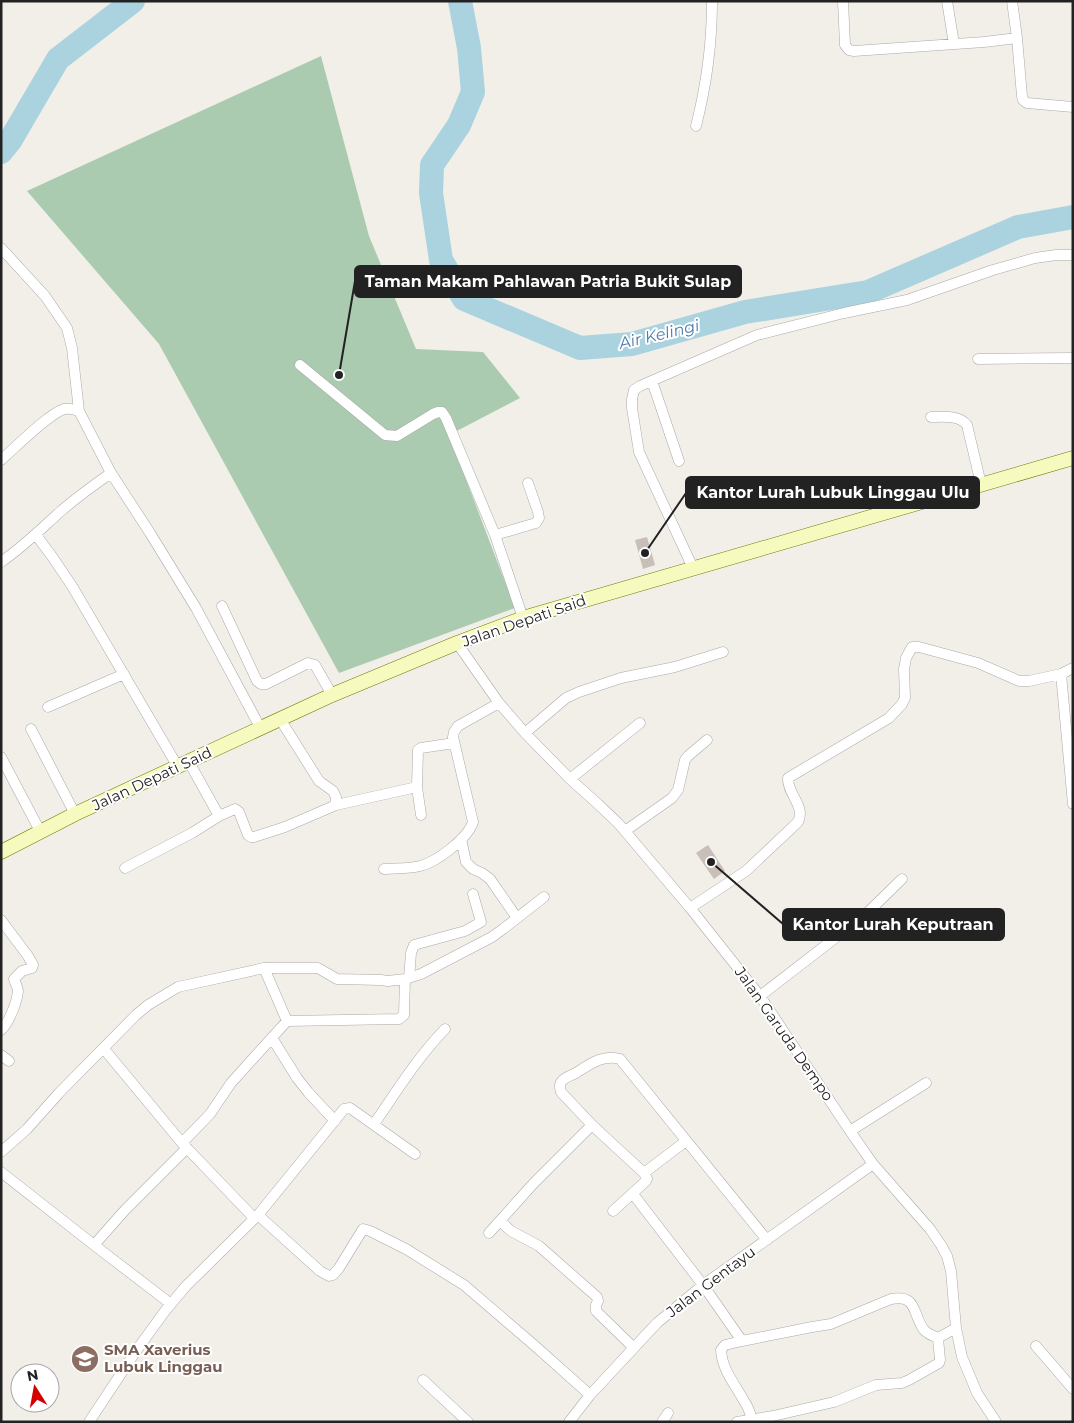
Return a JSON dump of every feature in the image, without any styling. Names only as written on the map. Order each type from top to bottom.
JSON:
[{"type":"main road","name":"Jalan Depati Said","points":[[1,852],[75,814],[332,695],[456,643],[523,618],[1073,458]]},
{"type":"street","points":[[696,126],[708,74],[712,1]]},
{"type":"street","points":[[843,1],[845,45],[849,50],[1017,38]]},
{"type":"street","points":[[947,1],[954,44]]},
{"type":"street","points":[[1012,1],[1023,100],[1073,107]]},
{"type":"street","points":[[1,248],[45,296],[67,328],[72,348],[79,411],[111,473],[196,608],[261,729]]},
{"type":"street","points":[[693,568],[639,452],[632,408],[634,390],[757,335],[844,313],[907,300],[993,270],[1035,258],[1073,255]]},
{"type":"street","points":[[978,359],[1073,358]]},
{"type":"street","points":[[300,365],[385,435],[397,436],[433,414],[442,412],[495,535],[523,618]]},
{"type":"street","points":[[652,381],[679,461]]},
{"type":"street","points":[[1,460],[48,419],[64,410],[73,408],[79,411]]},
{"type":"street","points":[[931,417],[956,418],[963,420],[967,425],[981,484]]},
{"type":"street","points":[[1,562],[36,535],[82,494],[111,473]]},
{"type":"street","points":[[495,535],[536,523],[539,518],[538,512],[528,483]]},
{"type":"street","points":[[36,535],[72,586],[124,674],[219,816]]},
{"type":"street","points":[[222,606],[257,682],[266,684],[311,664],[315,665],[332,695]]},
{"type":"street","name":"Jalan Garuda Dempo","points":[[456,643],[499,703],[525,733],[625,831],[690,908],[760,996],[873,1164],[930,1229],[947,1256],[951,1271],[956,1328],[962,1357],[977,1393],[996,1422]]},
{"type":"street","points":[[690,908],[746,871],[798,822],[800,810],[788,784],[788,778],[889,718],[902,704],[905,698],[906,658],[912,646],[978,663],[1019,681],[1029,681],[1061,674],[1073,668]]},
{"type":"street","points":[[525,733],[566,698],[579,692],[621,678],[675,667],[723,652]]},
{"type":"street","points":[[48,708],[124,674]]},
{"type":"street","points":[[1061,674],[1073,804]]},
{"type":"street","points":[[384,869],[419,866],[437,858],[461,839],[471,828],[474,822],[452,737],[458,726],[499,703]]},
{"type":"street","points":[[280,719],[319,780],[333,791],[336,805]]},
{"type":"street","points":[[570,779],[640,723]]},
{"type":"street","points":[[31,729],[75,814]]},
{"type":"street","points":[[625,831],[672,798],[678,790],[688,756],[707,740]]},
{"type":"street","points":[[421,815],[418,787],[418,750],[454,743]]},
{"type":"street","points":[[1,757],[40,831]]},
{"type":"street","points":[[125,868],[232,810],[239,812],[248,834],[254,837],[285,828],[336,805],[418,787]]},
{"type":"street","points":[[461,839],[466,862],[490,879],[517,918]]},
{"type":"street","points":[[760,996],[864,915],[902,879]]},
{"type":"street","points":[[473,894],[481,922],[492,936]]},
{"type":"street","points":[[1,1152],[28,1129],[59,1092],[148,1005],[178,987],[264,968],[318,968],[337,979],[388,981],[407,978],[422,974],[492,936],[544,897]]},
{"type":"street","points":[[1,920],[28,956],[33,966],[22,971],[14,979],[18,989],[17,996],[7,1025],[1,1030]]},
{"type":"street","points":[[94,1244],[185,1145],[210,1114],[231,1083],[287,1021],[399,1019],[404,1015],[407,978],[414,945],[466,931],[481,922]]},
{"type":"street","points":[[264,968],[287,1021]]},
{"type":"street","points":[[374,1124],[428,1046],[445,1029]]},
{"type":"street","points":[[272,1038],[297,1078],[335,1121]]},
{"type":"street","points":[[104,1049],[185,1145],[256,1217],[320,1272],[329,1276],[333,1275],[363,1230],[370,1231],[406,1249],[464,1286],[590,1395]]},
{"type":"street","points":[[613,1211],[647,1179],[644,1173],[592,1125],[561,1092],[560,1088],[562,1081],[597,1060],[607,1057],[620,1059],[767,1240]]},
{"type":"street","points":[[850,1131],[926,1083]]},
{"type":"street","points":[[89,1422],[171,1304],[186,1286],[256,1217],[344,1109],[348,1107],[415,1154]]},
{"type":"street","points":[[489,1232],[533,1184],[592,1125]]},
{"type":"street","points":[[644,1173],[686,1141]]},
{"type":"street","name":"Jalan Gentayu","points":[[569,1422],[590,1395],[658,1323],[703,1285],[873,1164]]},
{"type":"street","points":[[1,1172],[171,1304]]},
{"type":"street","points":[[632,1194],[703,1285],[742,1341]]},
{"type":"street","points":[[500,1221],[511,1231],[538,1246],[597,1297],[596,1311],[634,1348]]},
{"type":"street","points":[[752,1419],[744,1401],[729,1378],[721,1356],[721,1350],[726,1345],[831,1324],[900,1297],[906,1298],[910,1302],[924,1329],[938,1338]]},
{"type":"street","points":[[938,1338],[956,1328]]},
{"type":"street","points":[[737,1422],[752,1419],[776,1419],[840,1400],[876,1385],[909,1380],[939,1363],[938,1338]]},
{"type":"street","points":[[1036,1346],[1073,1389]]},
{"type":"street","points":[[423,1380],[468,1422]]},
{"type":"green space","points":[[321,56],[369,236],[416,349],[483,352],[520,398],[449,435],[515,608],[339,673],[159,344],[27,191]]},
{"type":"building","points":[[647,537],[655,565],[643,569],[635,540]]},
{"type":"building","points":[[708,845],[725,871],[714,879],[696,853]]},
{"type":"waterway","name":"Air Kelingi","points":[[1,152],[10,141],[58,59],[133,1]]},
{"type":"waterway","name":"Air Kelingi","points":[[460,1],[469,48],[473,92],[459,125],[432,165],[431,193],[441,260],[464,299],[580,348],[632,344],[745,312],[868,292],[1018,227],[1073,217]]},
{"type":"place","name":"Taman Makam Pahlawan Patria Bukit Sulap","points":[[339,375]]},
{"type":"place","name":"Kantor Lurah Lubuk Linggau Ulu","points":[[645,553]]},
{"type":"place","name":"Kantor Lurah Keputraan","points":[[711,862]]},
{"type":"place","name":"SMA Xaverius Lubuk Linggau","points":[[85,1359]]}]
